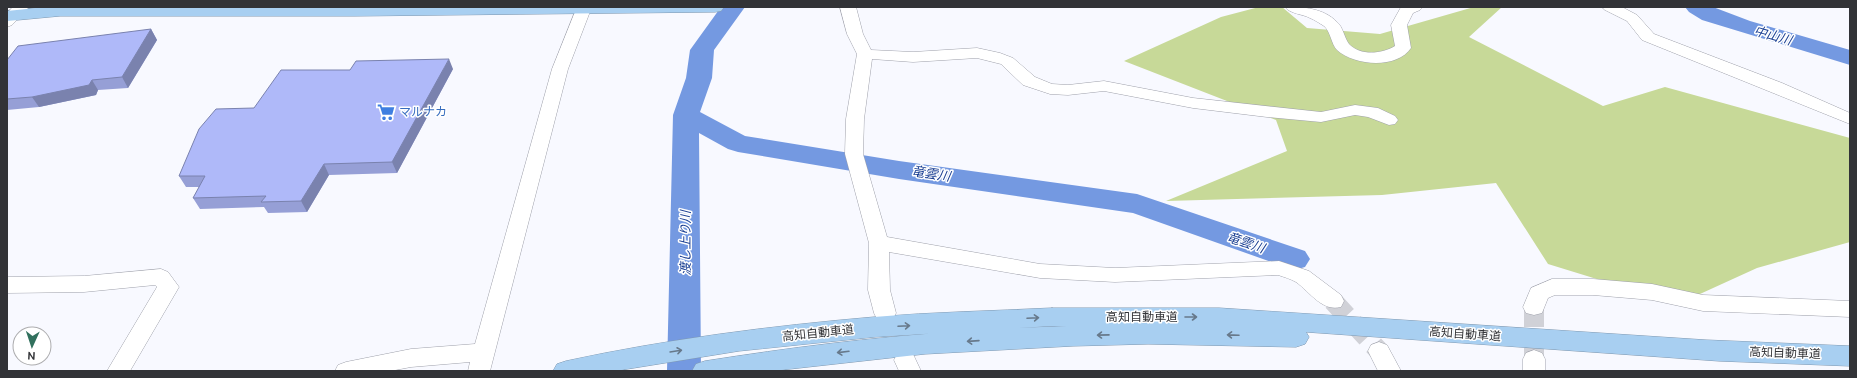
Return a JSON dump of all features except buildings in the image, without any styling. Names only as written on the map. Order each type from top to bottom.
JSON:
[{"type":"highway","points":[[12,15],[84,11],[715,7]]},
{"type":"highway","name":"高知自動車道","points":[[566,371],[637,356],[876,348],[1058,336],[1220,334],[1850,356]]},
{"type":"highway","name":"高知自動車道","points":[[705,371],[738,353]]},
{"type":"street","points":[[848,7],[855,34],[865,54],[855,119],[854,154],[879,243],[878,290],[885,313]]},
{"type":"street","points":[[1292,7],[1315,14],[1332,24],[1343,47],[1357,55],[1373,58],[1391,56],[1402,48],[1400,25],[1407,10],[1415,7]]},
{"type":"street","points":[[1610,7],[1632,18],[1648,37],[1776,87],[1850,119]]},
{"type":"street","points":[[346,371],[411,358],[482,362],[560,69],[583,9]]},
{"type":"street","points":[[865,54],[913,57],[977,53],[994,56],[1007,61],[1029,81],[1050,89],[1068,90],[1104,86],[1121,88],[1192,103],[1267,112],[1321,117],[1355,110],[1372,112],[1390,120]]},
{"type":"street","points":[[879,243],[1048,271],[1115,275],[1279,268],[1302,276],[1333,300]]},
{"type":"street","points":[[7,285],[84,284],[160,277],[168,287],[118,371]]},
{"type":"street","points":[[1534,307],[1539,293],[1552,287],[1593,287],[1652,292],[1703,303],[1850,309]]},
{"type":"street","points":[[1379,351],[1390,371]]},
{"type":"green space","points":[[1259,7],[1282,7],[1307,28],[1380,34],[1474,7],[1502,7],[1469,37],[1603,106],[1665,87],[1850,138],[1850,242],[1757,268],[1678,304],[1548,264],[1496,183],[1382,195],[1166,201],[1287,151],[1276,120],[1124,61],[1221,17]]},
{"type":"waterway","name":"竜雲川","points":[[686,115],[699,78],[702,50],[733,7]]},
{"type":"waterway","name":"中山川","points":[[1697,7],[1710,15],[1742,26],[1850,58]]},
{"type":"waterway","name":"渡し上り川","points":[[684,371],[686,115]]},
{"type":"waterway","name":"竜雲川","points":[[686,115],[738,143],[899,170],[1137,204],[1294,259]]},
{"type":"tunnel","points":[[1333,301],[1379,351]]},
{"type":"tunnel","points":[[1534,307],[1534,359]]},
{"type":"place","name":"マルナカ","points":[[386,112]]}]
